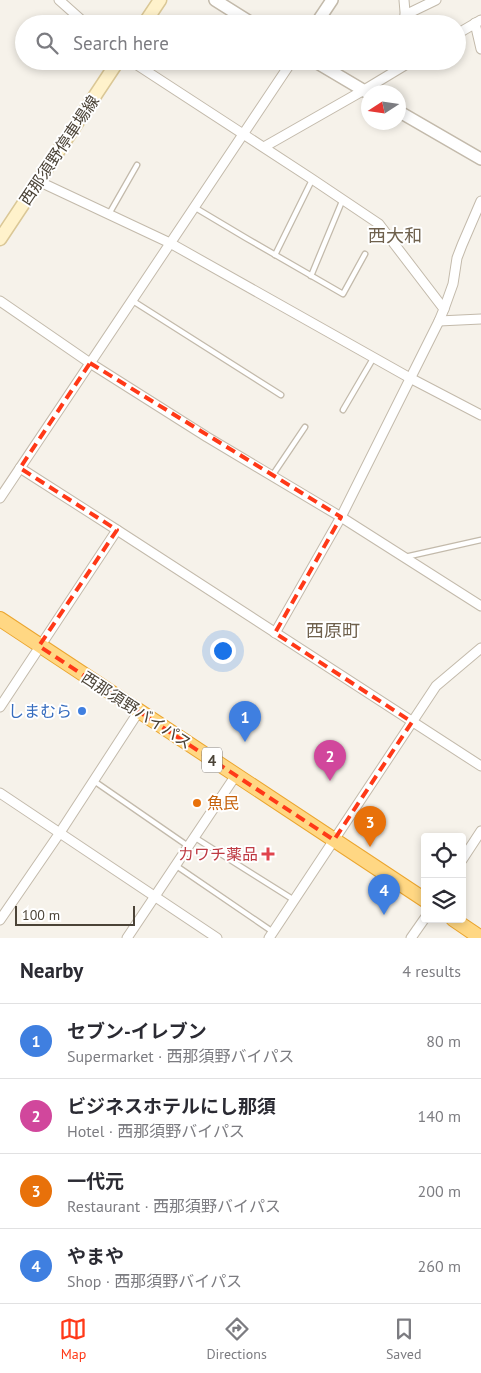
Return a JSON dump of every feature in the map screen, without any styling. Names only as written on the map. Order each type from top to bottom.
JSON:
[{"type":"highway","name":"西那須野バイパス","points":[[0,620],[421,897]]},
{"type":"highway","points":[[459,923],[481,938]]},
{"type":"main road","points":[[150,15],[160,0]]},
{"type":"main road","name":"西那須野停車場線","points":[[0,239],[112,70]]},
{"type":"street","points":[[59,0],[76,15]]},
{"type":"street","points":[[215,0],[239,15]]},
{"type":"street","points":[[322,15],[332,0]]},
{"type":"street","points":[[404,0],[405,15]]},
{"type":"street","points":[[412,15],[436,0]]},
{"type":"street","points":[[466,29],[478,22],[481,49]]},
{"type":"street","points":[[145,70],[379,224],[444,309]]},
{"type":"street","points":[[0,498],[286,70]]},
{"type":"street","points":[[329,70],[361,89]]},
{"type":"street","points":[[376,85],[398,70]]},
{"type":"street","points":[[264,147],[361,95]]},
{"type":"street","points":[[406,116],[481,159]]},
{"type":"street","points":[[38,181],[170,243],[410,378],[481,415]]},
{"type":"street","points":[[275,633],[341,517],[439,322],[453,284],[457,258],[481,201]]},
{"type":"street","points":[[0,301],[90,363],[341,517],[481,606]]},
{"type":"street","points":[[439,322],[481,319]]},
{"type":"street","points":[[20,468],[481,766]]},
{"type":"street","points":[[0,706],[117,530]]},
{"type":"street","points":[[271,935],[436,686],[481,648]]},
{"type":"street","points":[[0,920],[60,834],[139,711]]},
{"type":"street","points":[[127,938],[236,776]]},
{"type":"street","points":[[0,793],[213,937]]},
{"type":"street","points":[[466,854],[481,832]]},
{"type":"street","points":[[411,938],[422,923]]},
{"type":"lane","points":[[109,214],[137,165]]},
{"type":"lane","points":[[275,255],[312,179]]},
{"type":"lane","points":[[312,276],[343,199]]},
{"type":"lane","points":[[194,207],[343,294],[366,254]]},
{"type":"lane","points":[[133,301],[281,396]]},
{"type":"lane","points":[[343,410],[374,357]]},
{"type":"lane","points":[[272,476],[305,426]]},
{"type":"lane","points":[[404,557],[481,540]]},
{"type":"lane","points":[[94,781],[188,846]]},
{"type":"lane","points":[[194,837],[294,900]]},
{"type":"lane","points":[[175,865],[271,935]]},
{"type":"highlighted area","points":[[90,363],[341,517],[275,633],[412,722],[334,840],[39,646],[117,530],[20,468]]},
{"type":"place","name":"しまむら","points":[[82,711]]},
{"type":"place","name":"セブン-イレブン","points":[[245,742]]},
{"type":"place","name":"ビジネスホテルにし那須","points":[[330,781]]},
{"type":"place","name":"魚民","points":[[197,803]]},
{"type":"place","name":"一代元","points":[[370,847]]},
{"type":"place","name":"カワチ薬品","points":[[268,854]]},
{"type":"place","name":"やまや","points":[[384,915]]},
{"type":"district","name":"西大和","points":[[395,235]]},
{"type":"district","name":"西原町","points":[[333,630]]}]
